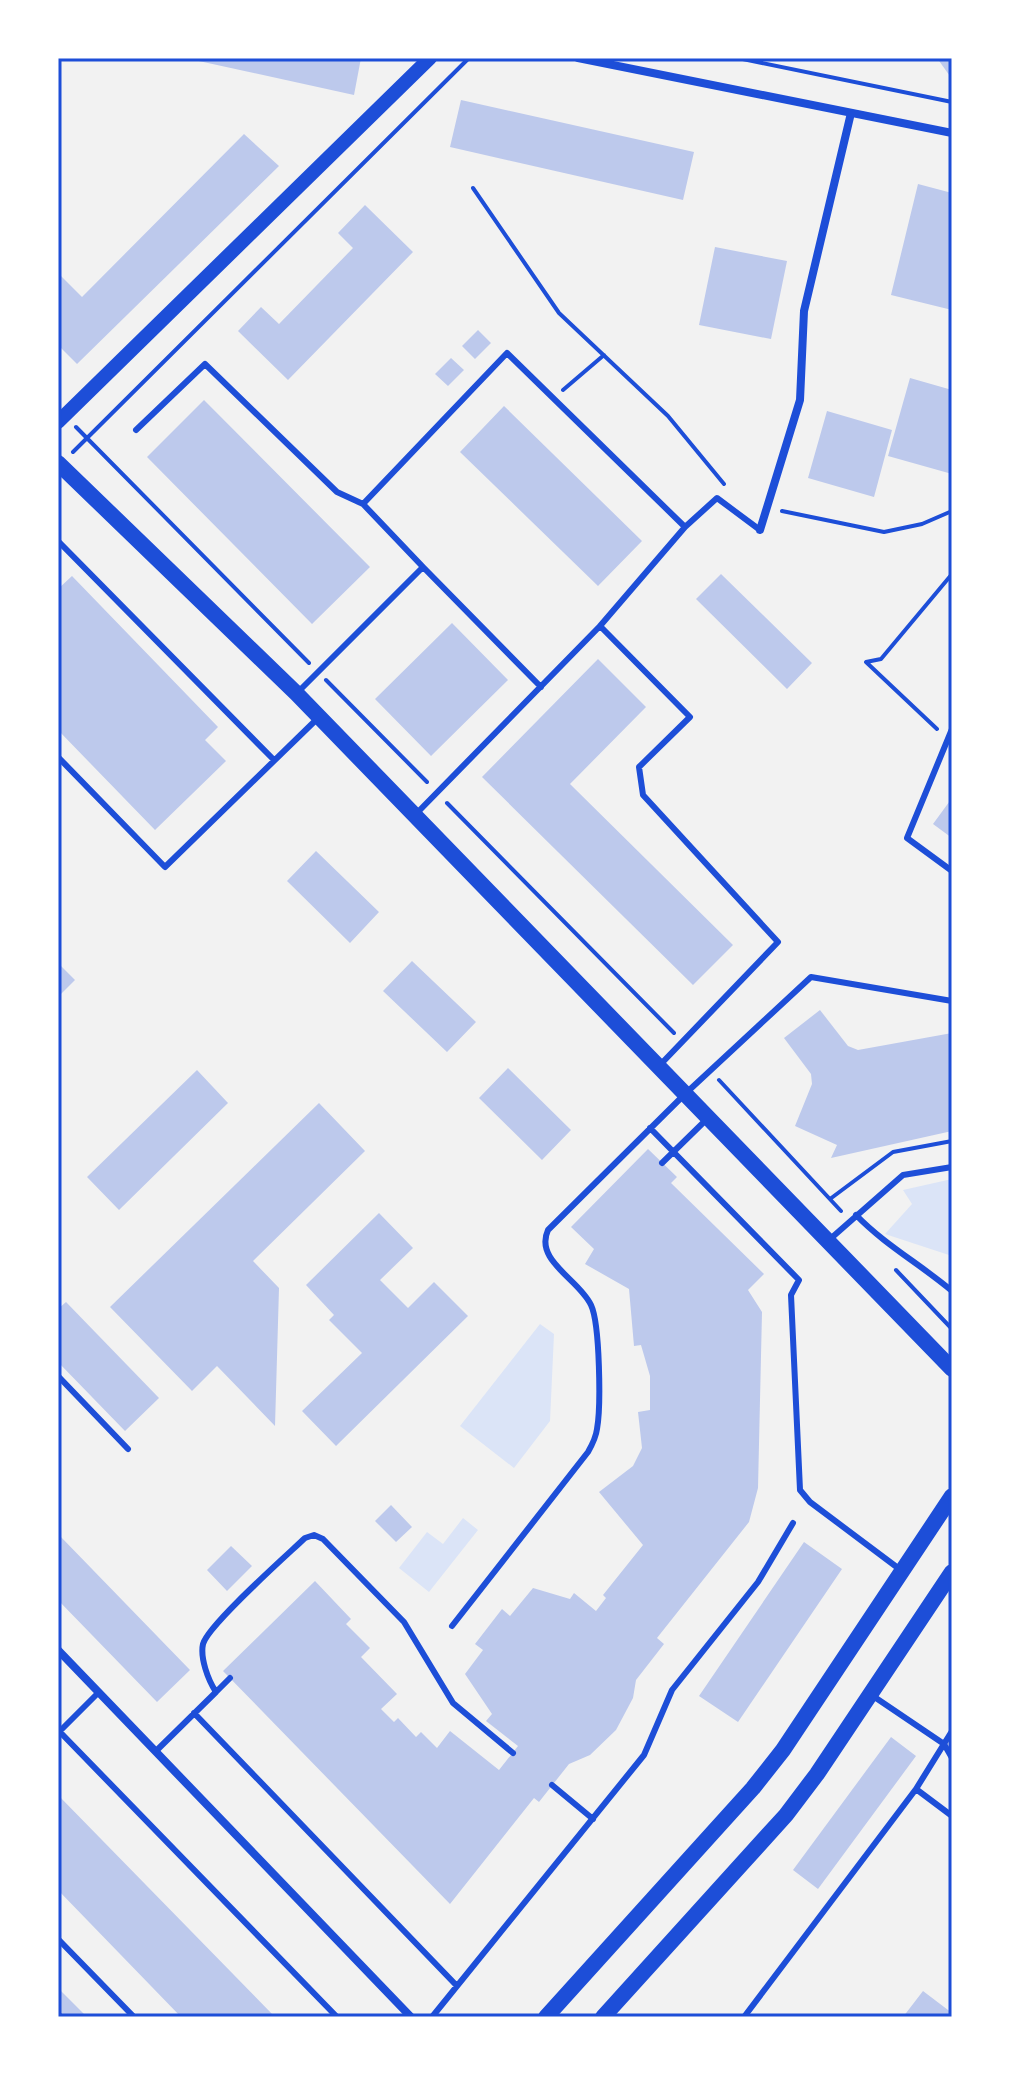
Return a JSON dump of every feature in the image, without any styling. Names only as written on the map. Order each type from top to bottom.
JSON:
[{"type":"main road","points":[[59,464],[319,716],[952,1369]]},
{"type":"main road","points":[[546,2017],[753,1788],[952,1496]]},
{"type":"main road","points":[[603,2017],[786,1815],[952,1572]]},
{"type":"street","points":[[61,419],[430,58]]},
{"type":"street","points":[[578,58],[952,133]]},
{"type":"street","points":[[760,530],[800,400],[804,311],[851,113]]},
{"type":"street","points":[[58,1650],[411,2017]]},
{"type":"lane","points":[[363,504],[507,353],[685,527]]},
{"type":"lane","points":[[136,430],[205,364],[337,492],[363,504],[541,687]]},
{"type":"lane","points":[[415,815],[600,626],[685,527],[717,498],[760,530]]},
{"type":"lane","points":[[58,541],[274,760]]},
{"type":"lane","points":[[296,693],[423,567]]},
{"type":"lane","points":[[600,626],[690,717],[639,767],[643,795],[778,942],[659,1066]]},
{"type":"lane","points":[[58,757],[165,867],[319,716]]},
{"type":"lane","points":[[952,729],[907,838],[952,871]]},
{"type":"lane","points":[[452,1626],[588,1452],[597,1433],[596,1319],[582,1292],[546,1253],[543,1241],[548,1230],[685,1094],[811,977],[952,1001]]},
{"type":"lane","points":[[662,1163],[708,1117]]},
{"type":"lane","points":[[650,1128],[799,1280],[791,1295],[800,1490],[810,1502],[902,1571]]},
{"type":"lane","points":[[828,1241],[903,1175],[952,1167]]},
{"type":"lane","points":[[853,1218],[952,1291]]},
{"type":"lane","points":[[58,1376],[128,1449]]},
{"type":"lane","points":[[432,2017],[644,1755],[666,1699],[758,1582],[793,1523]]},
{"type":"lane","points":[[216,1692],[210,1684],[203,1655],[209,1633],[305,1538],[314,1535],[323,1539],[404,1622],[453,1703],[513,1753]]},
{"type":"lane","points":[[156,1751],[230,1678]]},
{"type":"lane","points":[[99,1692],[59,1732],[337,2017]]},
{"type":"lane","points":[[870,1694],[944,1744],[952,1758]]},
{"type":"lane","points":[[194,1713],[457,1986]]},
{"type":"lane","points":[[744,2017],[916,1789],[952,1731]]},
{"type":"lane","points":[[552,1785],[593,1819]]},
{"type":"lane","points":[[916,1789],[952,1816]]},
{"type":"lane","points":[[58,1939],[134,2017]]},
{"type":"path","points":[[59,464],[469,58]]},
{"type":"path","points":[[738,58],[952,102]]},
{"type":"path","points":[[473,188],[559,313],[668,416],[733,495]]},
{"type":"path","points":[[553,398],[604,355]]},
{"type":"path","points":[[61,419],[86,438],[682,1041]]},
{"type":"path","points":[[767,508],[884,532],[922,524],[952,511]]},
{"type":"path","points":[[947,739],[866,662],[881,659],[952,574]]},
{"type":"path","points":[[710,1070],[830,1199],[853,1218]]},
{"type":"path","points":[[830,1199],[893,1152],[952,1141]]},
{"type":"path","points":[[891,1264],[952,1329]]},
{"type":"path","points":[[58,2013],[62,2017]]},
{"type":"shaded area","points":[[952,1179],[952,1256],[885,1234],[912,1204],[903,1190]]},
{"type":"shaded area","points":[[540,1324],[554,1334],[550,1421],[514,1468],[460,1426]]},
{"type":"shaded area","points":[[463,1518],[478,1530],[429,1592],[399,1568],[427,1532],[443,1544]]},
{"type":"building","points":[[185,58],[361,58],[354,95]]},
{"type":"building","points":[[937,58],[952,58],[952,79]]},
{"type":"building","points":[[461,100],[694,152],[683,200],[450,147]]},
{"type":"building","points":[[244,134],[279,166],[77,364],[58,345],[58,273],[82,297]]},
{"type":"building","points":[[918,184],[952,193],[952,310],[891,295]]},
{"type":"building","points":[[365,205],[413,252],[288,380],[238,331],[261,307],[279,324],[353,248],[338,233]]},
{"type":"building","points":[[715,247],[787,261],[771,339],[699,325]]},
{"type":"building","points":[[478,330],[491,343],[475,359],[462,346]]},
{"type":"building","points":[[451,358],[464,370],[448,386],[435,374]]},
{"type":"building","points":[[910,378],[952,390],[952,474],[888,456]]},
{"type":"building","points":[[204,400],[370,567],[312,624],[147,457]]},
{"type":"building","points":[[504,406],[642,541],[598,586],[460,452]]},
{"type":"building","points":[[827,411],[892,430],[874,497],[808,478]]},
{"type":"building","points":[[721,574],[812,663],[787,689],[696,599]]},
{"type":"building","points":[[72,576],[218,727],[205,740],[226,761],[155,830],[58,730],[58,589]]},
{"type":"building","points":[[452,623],[508,680],[431,756],[375,699]]},
{"type":"building","points":[[598,659],[646,707],[570,784],[733,945],[693,985],[482,777]]},
{"type":"building","points":[[952,798],[952,838],[933,824]]},
{"type":"building","points":[[316,851],[379,912],[350,943],[287,881]]},
{"type":"building","points":[[412,961],[476,1022],[447,1052],[383,991]]},
{"type":"building","points":[[58,963],[75,980],[58,997]]},
{"type":"building","points":[[820,1010],[848,1046],[858,1050],[952,1033],[952,1131],[831,1158],[837,1145],[795,1126],[812,1084],[811,1074],[784,1038]]},
{"type":"building","points":[[508,1068],[571,1130],[542,1160],[479,1098]]},
{"type":"building","points":[[197,1070],[228,1103],[119,1210],[87,1177]]},
{"type":"building","points":[[319,1103],[365,1151],[253,1261],[279,1288],[275,1426],[217,1366],[192,1391],[110,1307]]},
{"type":"building","points":[[648,1149],[677,1177],[671,1183],[764,1274],[748,1290],[762,1312],[758,1488],[749,1522],[657,1638],[664,1644],[636,1680],[633,1698],[616,1730],[590,1755],[569,1764],[539,1802],[534,1798],[450,1904],[223,1671],[315,1581],[351,1619],[346,1624],[370,1648],[361,1657],[397,1694],[381,1709],[394,1722],[398,1718],[416,1737],[421,1732],[437,1748],[450,1731],[499,1770],[518,1746],[486,1721],[492,1714],[465,1674],[483,1650],[475,1644],[502,1609],[510,1616],[533,1588],[570,1599],[574,1593],[596,1611],[606,1598],[603,1595],[643,1545],[599,1492],[633,1466],[642,1448],[638,1412],[650,1410],[650,1376],[641,1345],[634,1346],[629,1289],[585,1264],[594,1249],[571,1227]]},
{"type":"building","points":[[379,1213],[413,1248],[380,1280],[408,1308],[434,1282],[468,1316],[336,1446],[302,1411],[362,1353],[329,1320],[334,1315],[306,1285]]},
{"type":"building","points":[[66,1302],[159,1398],[125,1431],[58,1362],[58,1309]]},
{"type":"building","points":[[391,1505],[412,1527],[396,1542],[375,1521]]},
{"type":"building","points":[[60,1536],[190,1670],[157,1702],[58,1600]]},
{"type":"building","points":[[804,1542],[842,1569],[738,1722],[699,1696]]},
{"type":"building","points":[[231,1546],[252,1566],[227,1591],[207,1570]]},
{"type":"building","points":[[891,1737],[916,1756],[818,1889],[793,1870]]},
{"type":"building","points":[[58,1795],[275,2017],[181,2017],[58,1890]]},
{"type":"building","points":[[58,1988],[87,2017],[58,2017]]},
{"type":"building","points":[[923,1991],[952,2013],[952,2017],[903,2017]]}]
